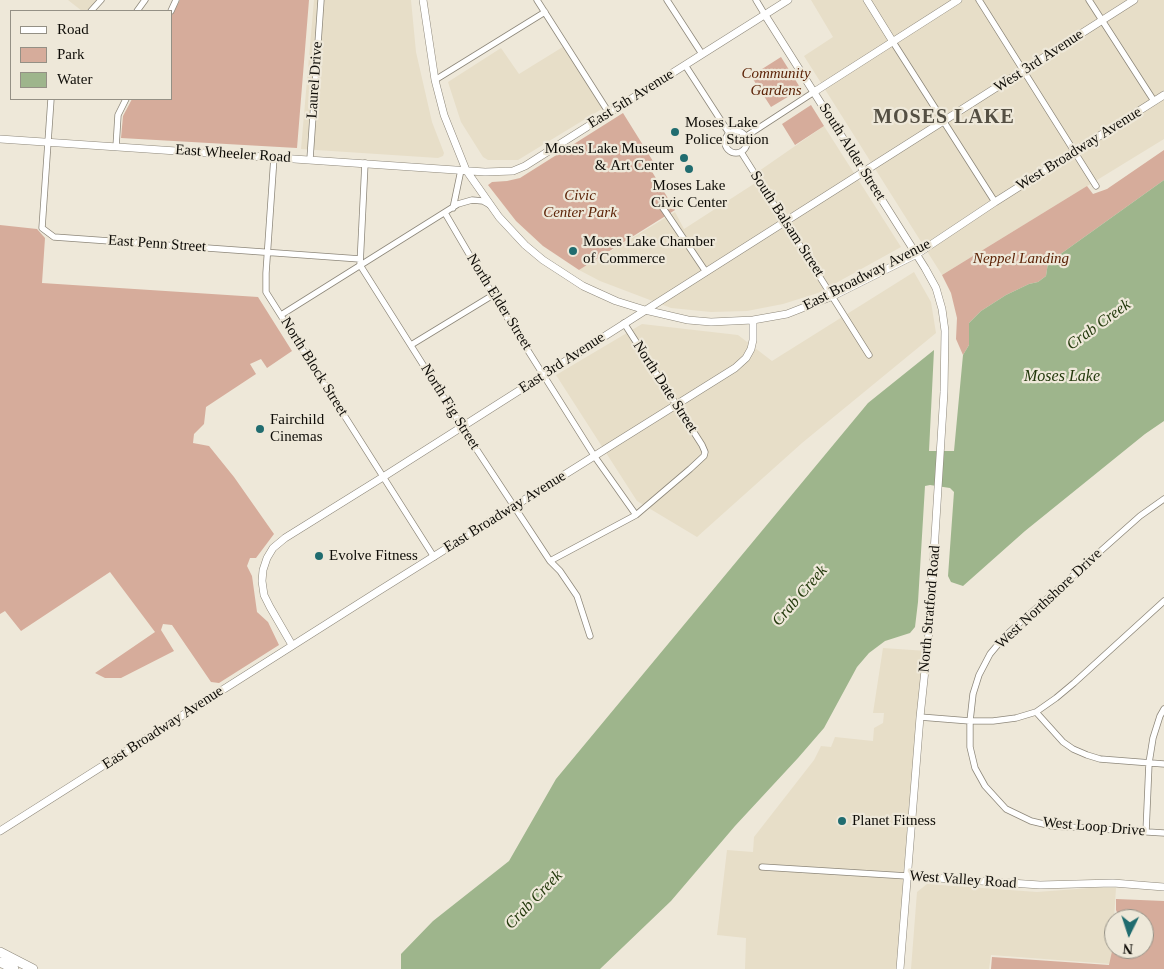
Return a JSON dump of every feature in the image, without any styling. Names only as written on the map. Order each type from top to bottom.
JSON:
[{"type":"highway","points":[[0,952],[33,969]]},
{"type":"highway","points":[[0,962],[14,969]]},
{"type":"main road","points":[[423,0],[435,80],[444,115],[463,170],[512,231],[543,260],[592,291],[645,310],[674,317],[711,322],[753,320]]},
{"type":"main road","name":"East 5th Avenue","points":[[463,170],[498,173],[520,169],[788,0]]},
{"type":"main road","points":[[867,0],[893,42]]},
{"type":"main road","points":[[814,92],[958,0]]},
{"type":"main road","name":"West 3rd Avenue","points":[[944,121],[1134,0]]},
{"type":"main road","name":"South Alder Street","points":[[765,15],[916,254]]},
{"type":"main road","name":"West Broadway Avenue","points":[[995,202],[1164,95]]},
{"type":"main road","name":"East 3rd Avenue","points":[[292,645],[264,595],[262,581],[267,558],[273,548],[285,538],[944,121]]},
{"type":"main road","name":"East Wheeler Road","points":[[0,139],[463,170]]},
{"type":"main road","name":"East Broadway Avenue","points":[[0,831],[292,645],[735,368],[746,358],[753,340],[753,320],[787,314],[833,296],[916,254],[995,202]]},
{"type":"main road","name":"North Stratford Road","points":[[900,969],[920,717],[929,632],[946,331],[936,288],[916,254]]},
{"type":"main road","name":"West Valley Road","points":[[907,876],[1040,885],[1113,883],[1164,887]]},
{"type":"street","points":[[92,10],[101,0]]},
{"type":"street","name":"Laurel Drive","points":[[310,159],[320,0]]},
{"type":"street","points":[[537,0],[609,113]]},
{"type":"street","points":[[667,0],[702,54]]},
{"type":"street","name":"South Alder Street","points":[[756,0],[765,15]]},
{"type":"street","points":[[979,0],[1096,186]]},
{"type":"street","points":[[1090,0],[1154,101]]},
{"type":"street","points":[[435,80],[545,12]]},
{"type":"street","points":[[893,42],[995,202]]},
{"type":"street","name":"South Balsam Street","points":[[685,65],[729,133],[724,142],[726,148],[734,153],[741,152],[869,355]]},
{"type":"street","points":[[745,136],[814,92]]},
{"type":"street","points":[[49,142],[51,100]]},
{"type":"street","points":[[116,147],[118,114],[125,100]]},
{"type":"street","points":[[729,133],[738,131],[745,136],[747,143],[741,152]]},
{"type":"street","name":"East Penn Street","points":[[49,142],[42,228],[54,237],[267,252],[360,262]]},
{"type":"street","name":"North Block Street","points":[[274,157],[266,292],[434,557]]},
{"type":"street","points":[[360,262],[365,163]]},
{"type":"street","points":[[453,208],[463,170]]},
{"type":"street","points":[[281,315],[360,262],[458,204],[472,200],[490,205]]},
{"type":"street","points":[[661,205],[706,272]]},
{"type":"street","name":"North Elder Street","points":[[445,213],[493,295],[595,457],[636,515]]},
{"type":"street","name":"North Fig Street","points":[[360,262],[462,426],[550,561],[560,571],[577,596],[590,636]]},
{"type":"street","points":[[411,345],[493,295]]},
{"type":"street","name":"North Date Street","points":[[624,323],[705,452],[704,456],[690,469],[636,515]]},
{"type":"street","name":"West Northshore Drive","points":[[970,721],[973,694],[979,675],[990,654],[1005,636],[1140,516],[1164,499]]},
{"type":"street","points":[[550,561],[636,515]]},
{"type":"street","points":[[920,717],[970,721],[1001,720],[1036,712],[1062,693],[1164,601]]},
{"type":"street","points":[[1146,832],[1153,738],[1164,709]]},
{"type":"street","points":[[1036,712],[1063,742],[1073,749],[1100,759],[1164,764]]},
{"type":"street","name":"West Loop Drive","points":[[970,721],[970,747],[975,768],[985,786],[1006,809],[1031,821],[1052,826],[1164,833]]},
{"type":"street","name":"West Valley Road","points":[[762,867],[907,876]]},
{"type":"shaded area","points":[[68,0],[97,0],[89,10],[81,10]]},
{"type":"shaded area","points":[[314,0],[411,0],[416,52],[432,122],[444,153],[443,156],[438,158],[301,149]]},
{"type":"shaded area","points":[[811,0],[1164,0],[1164,139],[942,275],[804,56],[833,37]]},
{"type":"shaded area","points":[[566,45],[605,107],[518,160],[488,160],[483,157],[461,122],[448,82],[501,48],[519,74]]},
{"type":"shaded area","points":[[824,126],[901,247],[818,293],[783,304],[747,311],[711,312],[671,308],[600,281],[579,270],[675,212],[684,229],[763,178],[759,171]]},
{"type":"shaded area","points":[[914,272],[931,302],[936,333],[802,443],[697,537],[637,501],[556,375],[642,324],[738,335],[772,361]]},
{"type":"shaded area","points":[[883,648],[927,651],[900,969],[745,969],[746,938],[717,935],[727,850],[753,852],[754,837],[814,760],[821,746],[831,747],[835,737],[873,741],[874,728],[883,723],[884,713],[873,713]]},
{"type":"shaded area","points":[[927,884],[1037,892],[1116,888],[1115,909],[1104,909],[1104,959],[1111,959],[1111,964],[991,955],[989,969],[911,969],[917,892]]},
{"type":"green space","points":[[180,0],[309,0],[297,148],[121,138],[123,116],[131,100],[172,100],[172,15]]},
{"type":"green space","name":"Community Gardens","points":[[781,57],[801,89],[771,107],[751,76]]},
{"type":"green space","name":"Community Gardens","points":[[811,105],[824,126],[795,145],[782,124]]},
{"type":"green space","name":"Civic Center Park","points":[[623,113],[656,166],[651,170],[675,210],[579,270],[543,246],[516,221],[488,185],[492,182],[520,178]]},
{"type":"green space","name":"Neppel Landing","points":[[1164,150],[1164,180],[1048,263],[1046,276],[1038,282],[1029,284],[1006,295],[981,311],[969,323],[969,345],[963,355],[956,339],[957,318],[951,293],[942,275],[1087,186],[1093,194],[1107,189]]},
{"type":"green space","points":[[0,225],[37,229],[45,238],[42,283],[258,297],[292,351],[267,368],[261,359],[250,364],[256,374],[206,407],[204,424],[194,434],[193,443],[209,446],[234,477],[274,534],[256,558],[250,558],[247,566],[252,576],[257,612],[268,622],[279,645],[219,683],[211,682],[172,625],[163,624],[161,630],[174,651],[121,678],[105,678],[95,673],[155,632],[110,572],[21,631],[5,611],[0,614]]},
{"type":"green space","points":[[1116,899],[1164,901],[1164,969],[991,969],[992,957],[1109,965],[1110,959],[1154,959],[1154,909],[1116,909]]},
{"type":"water","name":"Moses Lake","points":[[1164,180],[1164,421],[1145,434],[1025,531],[963,586],[951,582],[948,576],[954,492],[950,488],[925,486],[915,627],[910,633],[885,641],[869,653],[857,667],[824,728],[735,826],[671,901],[600,969],[401,969],[401,954],[433,921],[509,861],[556,779],[868,403],[934,350],[929,451],[954,451],[963,355],[969,345],[969,323],[981,311],[1006,295],[1029,284],[1038,282],[1046,276],[1048,263]]},
{"type":"place","name":"Moses Lake Police Station","points":[[675,132]]},
{"type":"place","name":"Moses Lake Museum & Art Center","points":[[684,158]]},
{"type":"place","name":"Moses Lake Civic Center","points":[[689,169]]},
{"type":"place","name":"Moses Lake Chamber of Commerce","points":[[573,251]]},
{"type":"place","name":"Fairchild Cinemas","points":[[260,429]]},
{"type":"place","name":"Evolve Fitness","points":[[319,556]]},
{"type":"place","name":"Planet Fitness","points":[[842,821]]},
{"type":"district","name":"MOSES LAKE","points":[[944,118]]},
{"type":"water label","name":"Crab Creek","points":[[1099,325]]},
{"type":"water label","name":"Crab Creek","points":[[800,596]]},
{"type":"water label","name":"Crab Creek","points":[[534,900]]}]
